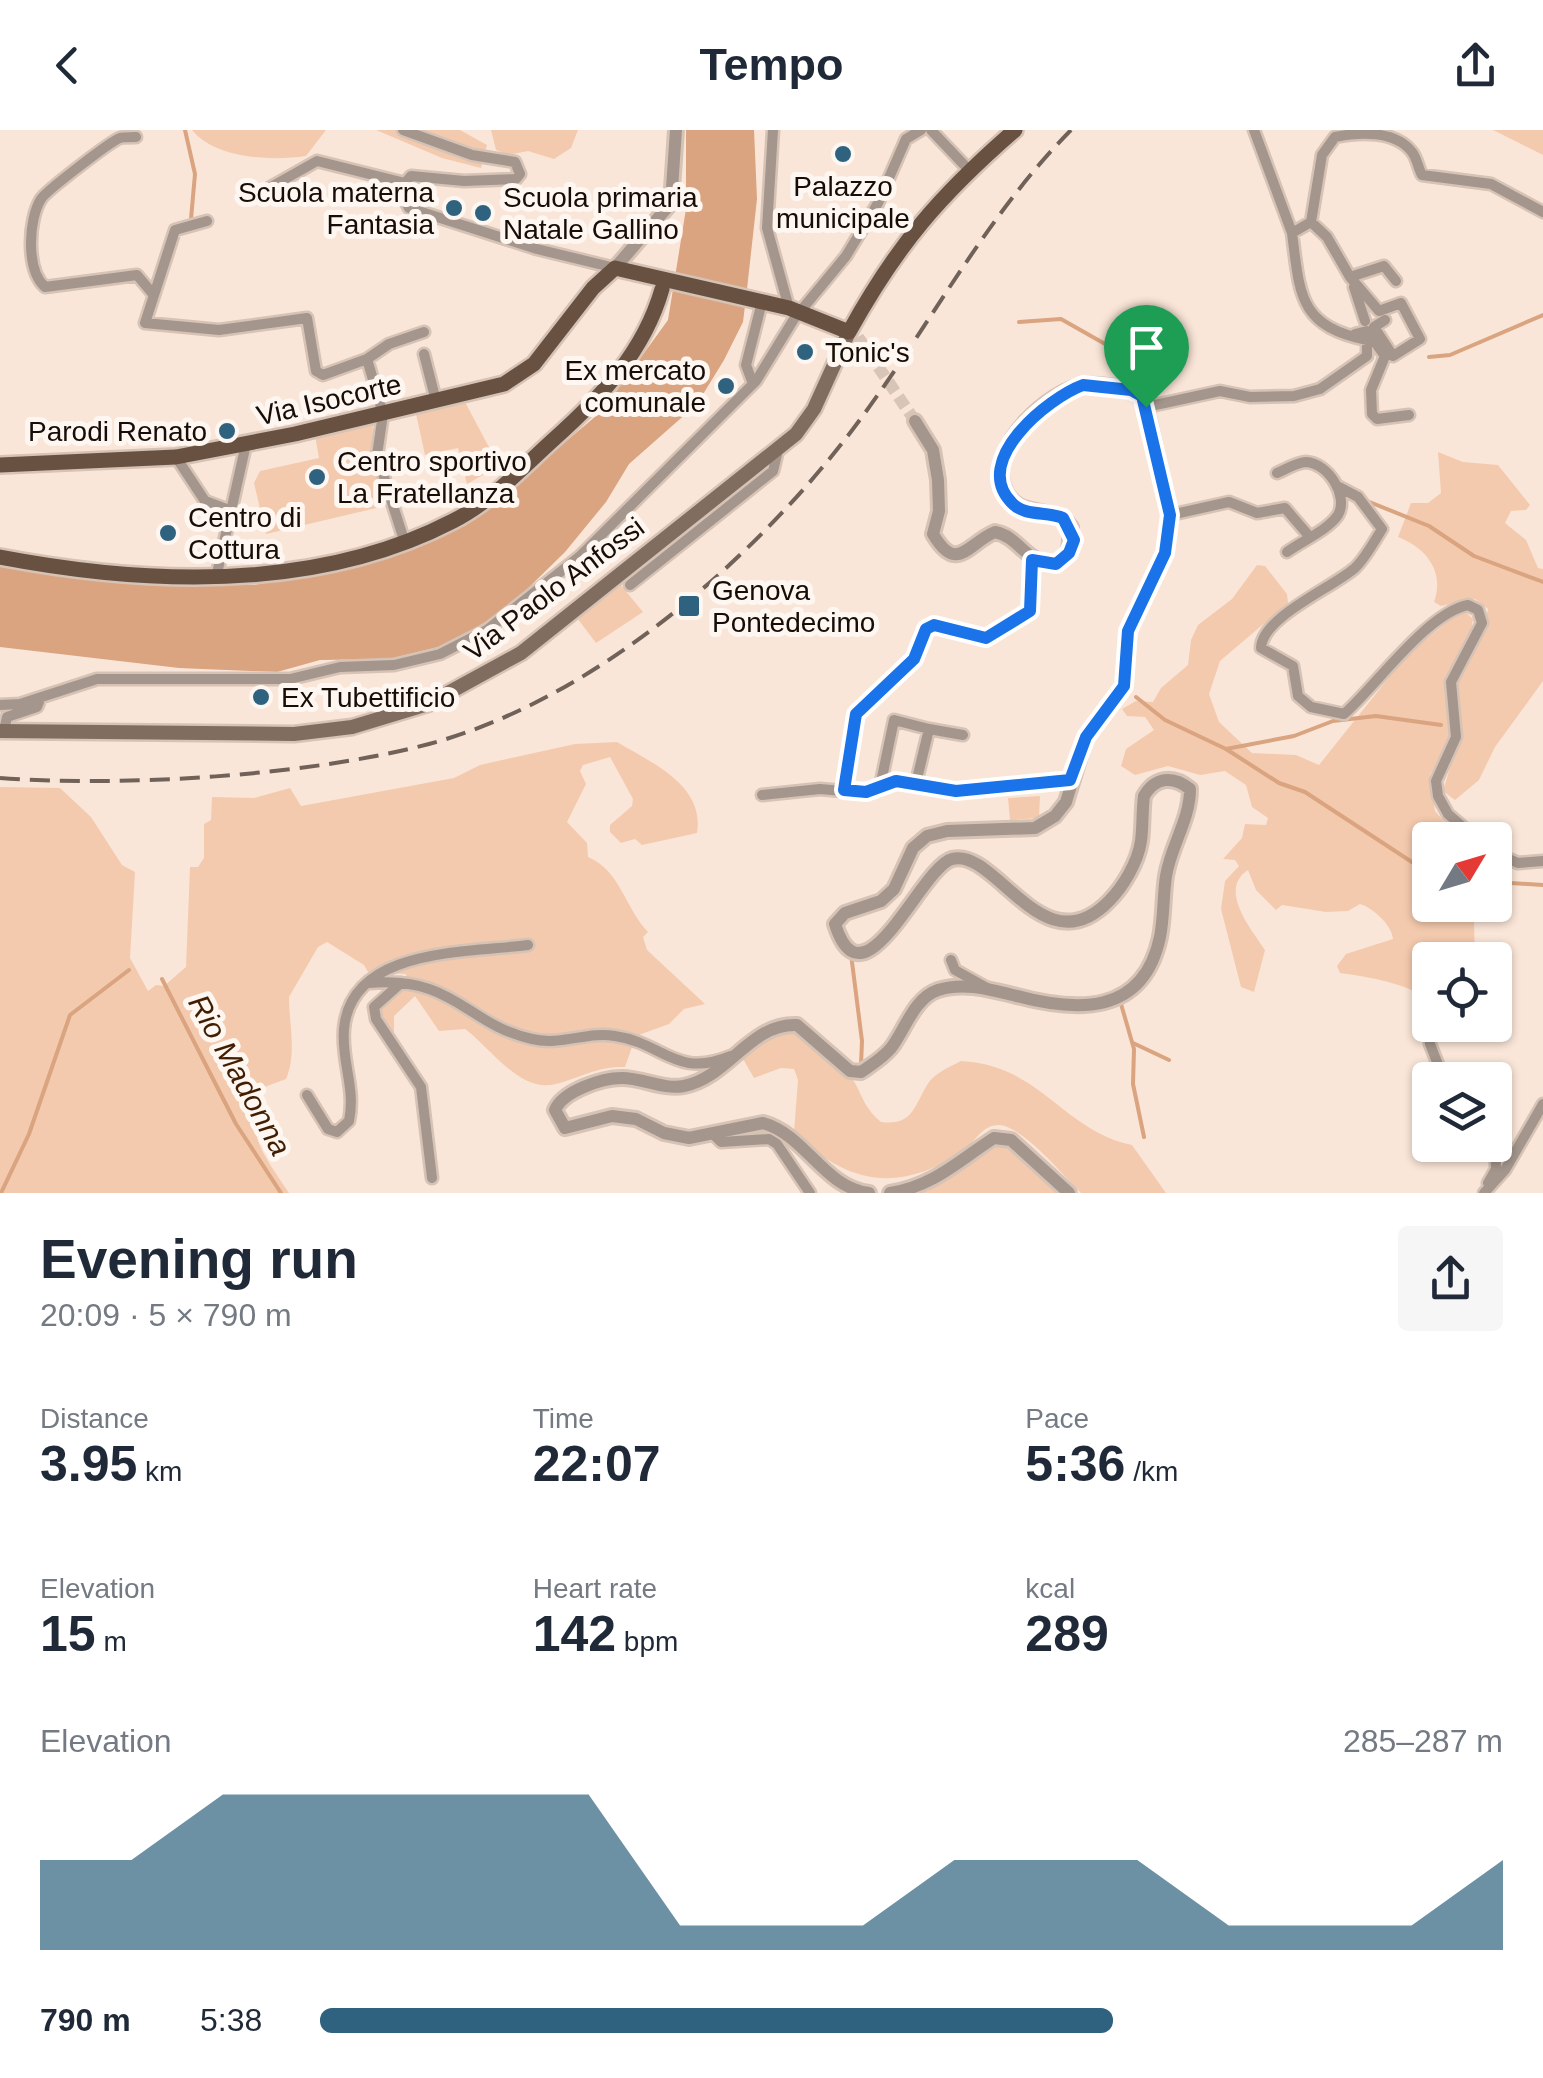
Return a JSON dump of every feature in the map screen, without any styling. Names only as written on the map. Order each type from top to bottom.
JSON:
[{"type":"main road","name":"Via Paolo Anfossi","points":[[2,731],[294,734],[356,726],[428,704],[521,653],[806,424],[905,238],[969,170],[1016,130]]},
{"type":"main road","points":[[615,268],[647,274],[668,285],[801,311],[853,335]]},
{"type":"main road","name":"Via Isocorte","points":[[0,465],[176,456],[383,414],[504,384],[522,374],[592,288],[615,268]]},
{"type":"main road","points":[[0,557],[58,568],[216,578],[270,576],[404,540],[452,522],[478,506],[596,402],[641,342],[668,285]]},
{"type":"street","points":[[268,188],[317,162],[401,182],[427,174],[464,181],[516,178],[520,174],[516,162],[472,155],[402,130]]},
{"type":"street","points":[[401,182],[400,198],[409,208],[537,249],[615,268],[671,204],[676,130]]},
{"type":"street","points":[[773,130],[767,228],[801,311]]},
{"type":"street","points":[[0,704],[41,697],[97,680],[290,678],[440,654],[487,630],[579,557],[755,382],[801,311],[855,242],[906,139],[921,130]]},
{"type":"street","points":[[931,130],[969,170]]},
{"type":"street","points":[[1144,400],[1220,391],[1269,398],[1320,390],[1367,356],[1367,340],[1324,328],[1306,305],[1292,232],[1254,130]]},
{"type":"street","points":[[1311,222],[1322,156],[1329,142],[1368,131],[1412,152],[1422,175],[1491,184],[1543,212]]},
{"type":"street","points":[[136,137],[109,144],[76,172],[61,178],[40,200],[34,216],[34,268],[45,287],[137,276],[153,294]]},
{"type":"street","points":[[207,221],[175,230],[145,323],[218,330],[307,318],[316,371],[323,375],[424,332]]},
{"type":"street","points":[[1292,232],[1311,222]]},
{"type":"street","points":[[1311,222],[1327,236],[1350,277],[1365,321]]},
{"type":"street","points":[[1350,277],[1384,266],[1396,282]]},
{"type":"street","points":[[1350,277],[1379,311],[1400,303],[1420,339],[1394,356],[1374,327],[1385,320]]},
{"type":"street","points":[[755,382],[746,365],[762,302]]},
{"type":"street","points":[[1348,336],[1367,332],[1385,356],[1372,390],[1372,414],[1378,419],[1410,415]]},
{"type":"street","points":[[424,354],[436,401]]},
{"type":"street","points":[[368,359],[383,414],[378,455],[404,540]]},
{"type":"street","points":[[870,1193],[831,1177],[779,1127],[764,1122],[689,1138],[664,1133],[636,1118],[612,1116],[571,1128],[560,1125],[555,1110],[560,1100],[589,1086],[622,1078],[680,1087],[700,1082],[775,1025],[797,1025],[850,1071],[861,1072],[890,1050],[933,992],[956,985],[1064,1007],[1089,1007],[1118,1000],[1146,971],[1159,940],[1166,873],[1174,840],[1187,816],[1190,789],[1170,778],[1149,786],[1144,796],[1142,841],[1135,863],[1114,897],[1084,920],[1066,922],[1025,906],[975,862],[950,859],[934,870],[880,945],[862,952],[849,949],[835,924],[845,913],[870,907],[894,889],[913,848],[927,836],[946,831],[1035,828],[1055,816],[1066,802],[1086,737],[1124,686],[1128,631],[1165,553],[1170,515],[1144,400],[1131,390],[1083,385],[1044,405],[1022,427],[1004,460],[1002,482],[1011,502],[1031,513],[1049,512],[1063,518],[1074,540],[1069,553],[1056,564],[1032,560],[1009,535],[995,532],[967,553],[953,554],[941,548],[933,534],[940,498],[933,450],[915,422]]},
{"type":"street","points":[[216,578],[246,444]]},
{"type":"street","name":"Via Paolo Anfossi","points":[[630,585],[772,471],[778,449]]},
{"type":"street","points":[[176,456],[205,501],[229,510]]},
{"type":"street","points":[[1277,473],[1304,462],[1358,497],[1382,529],[1358,565],[1268,629],[1261,648],[1294,666],[1298,696],[1311,707],[1344,714],[1398,656],[1448,613],[1468,605],[1478,610],[1482,623],[1451,682],[1456,737],[1436,781],[1438,796],[1457,822]]},
{"type":"street","points":[[1287,552],[1340,512],[1339,487]]},
{"type":"street","points":[[1170,515],[1229,502],[1257,514],[1286,508],[1309,536]]},
{"type":"street","points":[[844,790],[856,714],[914,659],[926,629],[934,625],[986,638],[1030,611],[1032,560]]},
{"type":"street","points":[[2,731],[7,717],[37,707],[41,697]]},
{"type":"street","points":[[880,787],[894,720],[963,735]]},
{"type":"street","points":[[916,783],[929,729]]},
{"type":"street","points":[[762,795],[866,792],[896,781],[956,791],[1070,780]]},
{"type":"street","points":[[1512,860],[1543,862]]},
{"type":"street","points":[[369,983],[374,974],[388,968],[442,954],[528,945]]},
{"type":"street","points":[[951,960],[955,970],[990,989]]},
{"type":"street","points":[[307,1095],[328,1129],[337,1132],[349,1120],[352,1083],[344,1027],[350,1004],[359,989],[369,983],[402,982],[448,993],[516,1034],[535,1040],[615,1036],[670,1060],[700,1065],[741,1052]]},
{"type":"street","points":[[402,982],[374,1007],[376,1019],[420,1087],[432,1178]]},
{"type":"street","points":[[1484,1193],[1505,1170],[1543,1104]]},
{"type":"street","points":[[713,1134],[721,1142],[761,1138],[777,1144],[810,1193]]},
{"type":"street","points":[[890,1193],[918,1188],[952,1170],[994,1138],[1011,1140],[1069,1193]]},
{"type":"street","points":[[1484,1193],[1496,1162]]},
{"type":"shaded area","points":[[192,130],[326,130],[306,156],[277,158],[229,152],[202,140]]},
{"type":"shaded area","points":[[376,130],[460,130],[487,145],[481,168],[442,158]]},
{"type":"shaded area","points":[[491,130],[578,130],[571,148],[554,159],[528,151],[508,155],[496,150]]},
{"type":"shaded area","points":[[686,130],[754,130],[757,199],[743,322],[697,404],[629,464],[606,502],[565,552],[514,602],[443,646],[389,659],[320,660],[277,672],[179,668],[0,647],[0,565],[62,575],[254,585],[305,575],[465,526],[602,411],[668,320],[686,209]]},
{"type":"shaded area","points":[[1493,130],[1543,130],[1543,155]]},
{"type":"shaded area","points":[[465,402],[499,466],[467,484],[458,448],[425,455],[416,414]]},
{"type":"shaded area","name":"Centro sportivo La Fratellanza","points":[[373,421],[372,460],[385,506],[266,534],[254,483],[260,471],[319,458],[315,436]]},
{"type":"shaded area","points":[[1438,452],[1463,462],[1498,465],[1530,505],[1526,510],[1511,511],[1505,523],[1526,540],[1538,568],[1543,569],[1543,681],[1495,747],[1479,780],[1455,800],[1443,791],[1460,734],[1458,684],[1480,642],[1488,609],[1475,599],[1441,606],[1434,602],[1437,580],[1431,562],[1417,547],[1398,537],[1411,503],[1428,503],[1441,493]]},
{"type":"shaded area","points":[[1257,565],[1265,566],[1287,594],[1288,603],[1220,661],[1209,694],[1219,722],[1252,753],[1296,755],[1319,765],[1406,656],[1458,613],[1467,613],[1473,619],[1470,637],[1445,677],[1450,738],[1430,775],[1435,811],[1445,822],[1412,822],[1412,922],[1474,922],[1475,942],[1412,942],[1412,991],[1340,973],[1337,966],[1346,954],[1393,939],[1386,923],[1370,909],[1360,904],[1348,911],[1282,905],[1276,910],[1256,890],[1248,870],[1239,878],[1237,899],[1246,922],[1265,950],[1254,992],[1241,987],[1221,909],[1225,881],[1239,866],[1235,860],[1223,859],[1242,838],[1245,824],[1266,825],[1268,818],[1252,807],[1246,785],[1225,771],[1200,775],[1168,766],[1135,775],[1121,766],[1126,749],[1154,730],[1145,717],[1127,716],[1122,709],[1136,701],[1153,702],[1161,688],[1188,665],[1191,640],[1198,625],[1232,599]]},
{"type":"shaded area","points":[[620,584],[643,612],[596,643],[577,618]]},
{"type":"shaded area","points":[[617,742],[660,767],[684,789],[693,801],[697,833],[642,845],[635,839],[621,843],[610,832],[610,825],[632,806],[633,799],[610,757],[583,765],[580,771],[586,784],[567,822],[587,843],[588,857],[615,880],[648,932],[643,937],[647,950],[705,1004],[684,1009],[669,1024],[636,1036],[625,1067],[598,1070],[556,1084],[530,1082],[506,1067],[465,1029],[439,1031],[415,996],[394,1016],[394,1032],[387,1031],[379,1011],[407,981],[406,974],[368,972],[364,965],[327,942],[318,947],[289,997],[292,1049],[286,1079],[259,1089],[255,1104],[253,1118],[259,1144],[289,1193],[0,1193],[0,787],[60,788],[91,817],[122,865],[135,872],[130,958],[148,991],[156,985],[164,986],[186,967],[190,867],[198,867],[204,858],[204,824],[211,820],[212,797],[254,798],[290,788],[301,806],[454,778],[480,765],[575,744]]},
{"type":"shaded area","points":[[1040,796],[1039,818],[1010,820],[1008,798]]},
{"type":"shaded area","points":[[786,1030],[813,1045],[843,1070],[881,1122],[906,1118],[930,1081],[961,1061],[1012,1074],[1087,1126],[1132,1145],[1166,1193],[1081,1193],[1031,1143],[1000,1125],[984,1130],[964,1151],[918,1173],[875,1178],[834,1164],[794,1132],[798,1080],[794,1069],[781,1068],[754,1078],[743,1059],[758,1044]]},
{"type":"shaded area","points":[[998,1146],[1009,1147],[1058,1193],[922,1193]]},
{"type":"waterway","points":[[185,130],[195,174],[191,219]]},
{"type":"waterway","points":[[1429,357],[1450,355],[1543,315]]},
{"type":"waterway","points":[[1019,322],[1061,319],[1128,357]]},
{"type":"waterway","points":[[1367,501],[1429,526],[1474,556],[1543,582]]},
{"type":"waterway","points":[[1136,697],[1165,720],[1226,749],[1279,783],[1305,792],[1412,862]]},
{"type":"waterway","points":[[1226,749],[1294,736],[1333,721],[1376,716],[1441,725]]},
{"type":"waterway","points":[[1512,883],[1543,885]]},
{"type":"waterway","points":[[851,954],[862,1041],[861,1065]]},
{"type":"waterway","points":[[1,1193],[29,1134],[70,1015],[129,970]]},
{"type":"waterway","name":"Rio Madonna","points":[[162,979],[236,1124],[281,1193]]},
{"type":"waterway","points":[[1121,1004],[1134,1049],[1133,1084],[1144,1137]]},
{"type":"waterway","points":[[1133,1043],[1169,1060]]},
{"type":"tunnel","points":[[858,337],[915,421]]},
{"type":"railway","points":[[0,778],[158,780],[273,771],[381,755],[490,723],[550,695],[609,660],[718,576],[813,479],[880,391],[1010,200],[1071,130]]},
{"type":"place","name":"Palazzo municipale","points":[[843,154]]},
{"type":"place","name":"Scuola materna Fantasia","points":[[454,208]]},
{"type":"place","name":"Scuola primaria Natale Gallino","points":[[483,213]]},
{"type":"place","name":"Tonic's","points":[[805,352]]},
{"type":"place","name":"Ex mercato comunale","points":[[726,386]]},
{"type":"place","name":"Parodi Renato","points":[[227,431]]},
{"type":"place","name":"Centro sportivo La Fratellanza","points":[[317,477]]},
{"type":"place","name":"Centro di Cottura","points":[[168,533]]},
{"type":"place","name":"Genova Pontedecimo","points":[[689,606]]},
{"type":"place","name":"Ex Tubettificio","points":[[261,697]]},
{"type":"route","points":[[1083,385],[1131,390],[1142,396],[1146,407],[1170,515],[1165,553],[1128,631],[1124,686],[1086,737],[1070,780],[956,791],[896,781],[866,792],[844,790],[856,714],[914,659],[926,629],[934,625],[986,638],[1030,611],[1032,560],[1056,564],[1069,553],[1074,540],[1071,527],[1063,518],[1049,512],[1031,513],[1011,502],[1002,482],[1004,460],[1022,427],[1044,405],[1083,385]]}]
